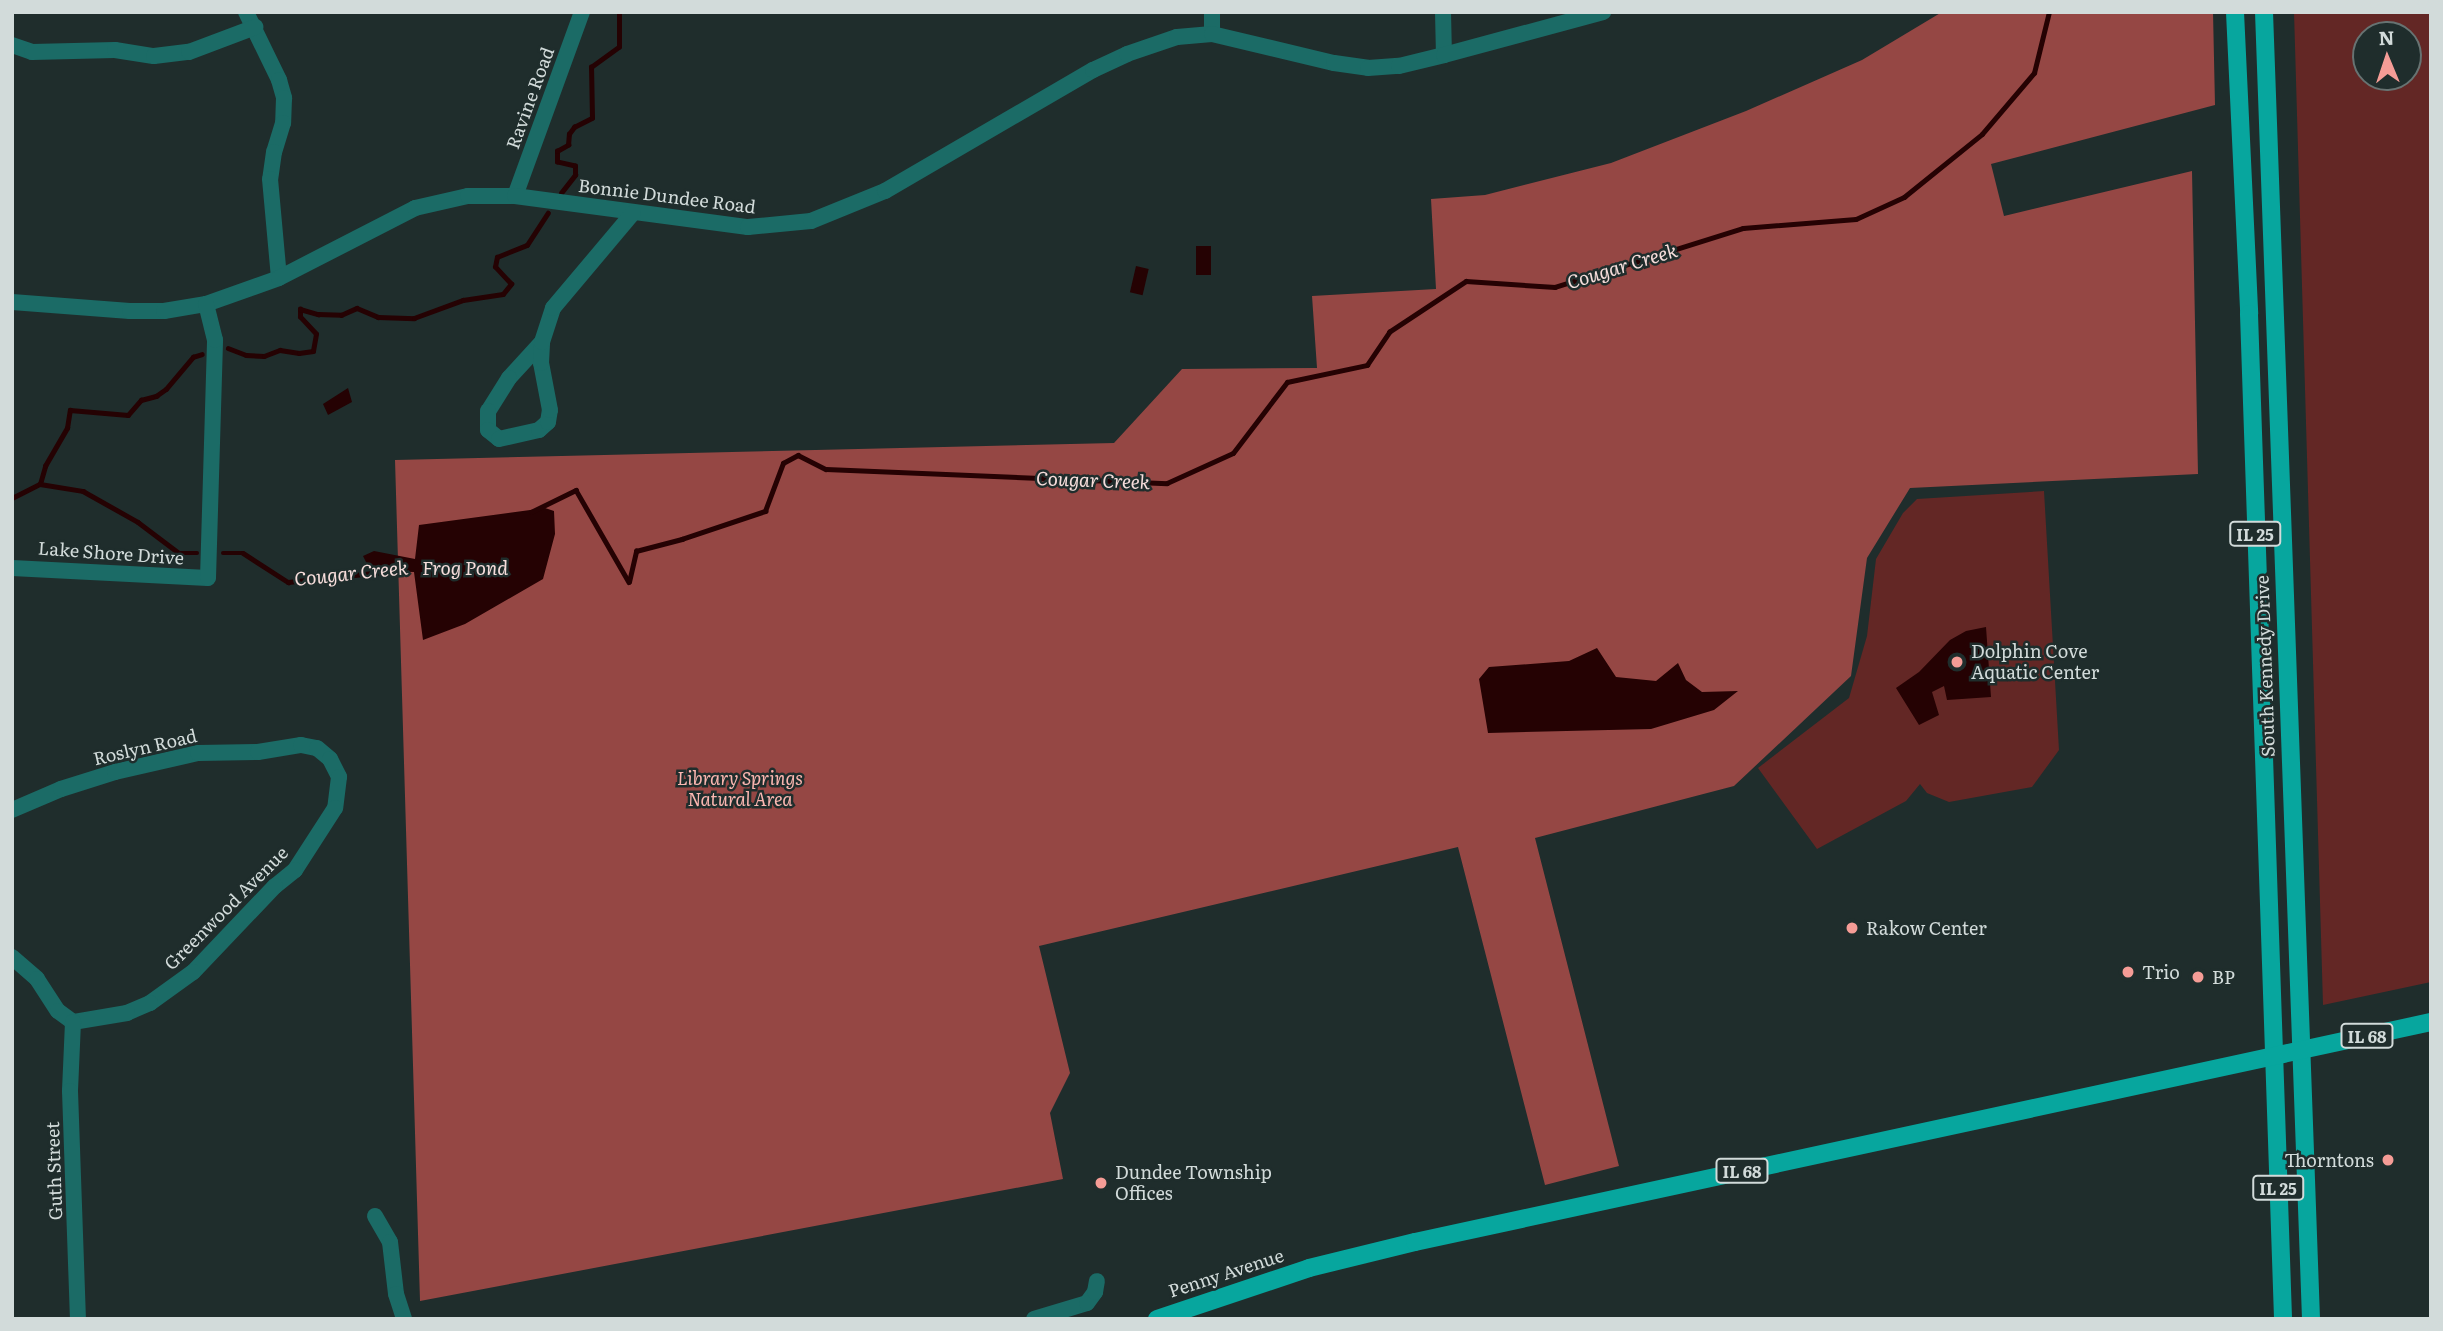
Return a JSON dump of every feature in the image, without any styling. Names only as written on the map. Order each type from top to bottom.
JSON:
[{"type":"main road","name":"South Kennedy Drive","points":[[2235,12],[2283,1319]]},
{"type":"main road","name":"South Kennedy Drive","points":[[2264,12],[2311,1319]]},
{"type":"main road","name":"IL 68","points":[[2274,1056],[2431,1022]]},
{"type":"main road","name":"Penny Avenue","points":[[1157,1319],[1309,1268],[1688,1182],[2274,1056]]},
{"type":"street","points":[[246,12],[284,97],[283,123],[274,152],[270,179],[279,278]]},
{"type":"street","name":"Ravine Road","points":[[515,197],[582,12]]},
{"type":"street","points":[[1212,12],[1212,34]]},
{"type":"street","points":[[1443,12],[1444,55]]},
{"type":"street","name":"Bonnie Dundee Road","points":[[12,302],[130,311],[164,311],[206,304],[279,278],[415,208],[468,195],[515,197],[748,227],[811,221],[885,191],[1127,54],[1177,37],[1212,34],[1334,64],[1368,68],[1399,66],[1603,12]]},
{"type":"street","points":[[12,45],[32,52],[115,50],[154,56],[189,51],[255,27]]},
{"type":"street","points":[[542,342],[509,378],[488,411],[488,430],[499,439],[522,436],[539,430],[548,422],[550,410],[541,363],[542,342],[553,308],[633,213]]},
{"type":"street","name":"Lake Shore Drive","points":[[12,568],[208,578],[215,340],[206,304]]},
{"type":"street","name":"Roslyn Road","points":[[12,810],[61,789],[115,772],[198,753],[258,752],[301,746],[317,748],[330,759]]},
{"type":"street","name":"Greenwood Avenue","points":[[73,1022],[127,1013],[173,988],[193,972],[275,886],[295,870],[335,808],[339,777],[330,759]]},
{"type":"street","points":[[12,957],[37,979],[58,1011],[73,1022]]},
{"type":"street","name":"Guth Street","points":[[73,1022],[70,1091],[78,1319]]},
{"type":"street","points":[[375,1216],[390,1242],[396,1294],[404,1319]]},
{"type":"street","points":[[1034,1319],[1087,1303],[1095,1292],[1097,1281]]},
{"type":"shaded area","points":[[2294,12],[2431,12],[2431,982],[2323,1005]]},
{"type":"shaded area","name":"Dolphin Cove Aquatic Center","points":[[2044,491],[2059,750],[2032,787],[1949,802],[1927,793],[1920,784],[1906,801],[1817,849],[1758,768],[1849,698],[1867,636],[1876,559],[1903,513],[1917,499]]},
{"type":"green space","name":"Library Springs Natural Area","points":[[1942,12],[2213,12],[2215,105],[1991,164],[2004,216],[2192,171],[2198,474],[1910,488],[1867,558],[1851,676],[1734,786],[1535,838],[1619,1166],[1545,1185],[1458,847],[1039,946],[1070,1073],[1050,1113],[1063,1179],[420,1301],[395,460],[1114,443],[1182,369],[1317,368],[1312,296],[1436,289],[1431,199],[1485,195],[1611,163],[1746,111],[1862,60]]},
{"type":"water","points":[[1196,246],[1211,246],[1211,275],[1196,275]]},
{"type":"water","points":[[1136,266],[1149,269],[1143,295],[1130,292]]},
{"type":"water","points":[[348,388],[352,402],[328,415],[323,404]]},
{"type":"water","name":"Frog Pond","points":[[545,508],[554,511],[555,534],[543,579],[465,624],[423,640],[414,572],[377,571],[367,564],[363,556],[374,551],[415,559],[419,525]]},
{"type":"water","points":[[1986,627],[1991,697],[1947,700],[1944,686],[1932,692],[1939,715],[1919,725],[1896,688],[1919,672],[1950,640],[1966,631]]},
{"type":"water","points":[[1597,648],[1616,677],[1656,681],[1678,663],[1686,680],[1702,692],[1738,691],[1714,710],[1651,729],[1488,733],[1479,679],[1489,667],[1569,661]]},
{"type":"waterway","points":[[561,193],[575,175],[575,166],[557,162],[557,151],[568,145],[569,134],[574,127],[592,118],[591,67],[619,47],[619,12]]},
{"type":"waterway","name":"Cougar Creek","points":[[531,512],[576,490],[629,582],[636,551],[682,539],[765,511],[783,463],[798,455],[826,469],[1167,483],[1233,453],[1287,382],[1367,365],[1389,332],[1466,281],[1555,287],[1743,228],[1856,219],[1904,197],[1982,134],[2034,73],[2049,12]]},
{"type":"waterway","points":[[228,348],[246,355],[264,356],[280,350],[299,353],[313,351],[316,334],[300,317],[300,309],[318,314],[341,315],[357,308],[378,317],[414,318],[463,300],[503,294],[511,284],[495,267],[497,257],[527,245],[548,213]]},
{"type":"waterway","points":[[40,484],[45,466],[67,428],[70,410],[128,415],[141,400],[156,396],[166,389],[193,357],[202,354]]},
{"type":"waterway","points":[[12,498],[40,484],[83,491],[138,522],[179,553],[197,553]]},
{"type":"waterway","name":"Cougar Creek","points":[[223,553],[243,553],[288,582],[392,571]]},
{"type":"place","name":"Dolphin Cove Aquatic Center","points":[[1957,662]]},
{"type":"place","name":"Rakow Center","points":[[1852,928]]},
{"type":"place","name":"Trio","points":[[2128,972]]},
{"type":"place","name":"BP","points":[[2198,977]]},
{"type":"place","name":"Thorntons","points":[[2388,1160]]},
{"type":"place","name":"Dundee Township Offices","points":[[1101,1183]]}]
